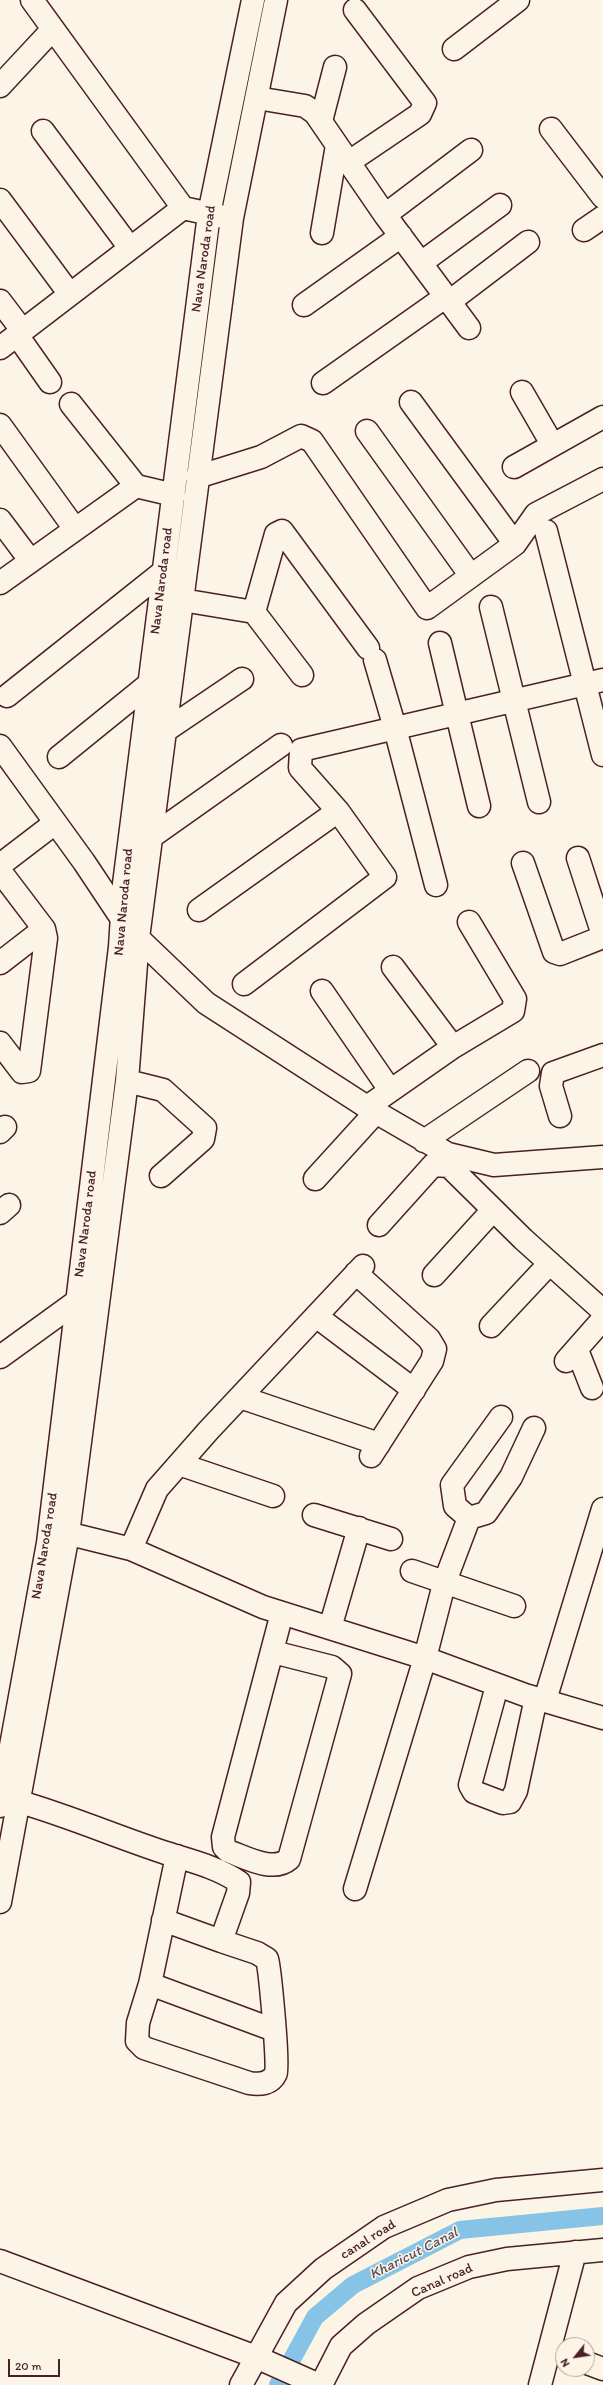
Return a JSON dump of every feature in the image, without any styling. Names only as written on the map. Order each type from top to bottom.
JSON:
[{"type":"street","points":[[32,0],[183,208],[232,218]]},
{"type":"street","name":"Nava Naroda road","points":[[0,1902],[10,1804],[59,1531],[76,1302],[122,919],[124,884],[209,214],[253,0]]},
{"type":"street","points":[[276,0],[232,218],[138,938],[127,1081],[59,1531],[131,1549],[262,1607],[424,1658],[497,1686],[603,1718]]},
{"type":"street","points":[[454,49],[518,0]]},
{"type":"street","points":[[322,233],[343,154],[420,114],[425,103],[355,10]]},
{"type":"street","points":[[0,86],[53,29]]},
{"type":"street","points":[[321,121],[334,67]]},
{"type":"street","points":[[257,98],[305,106],[321,121],[385,215],[469,328]]},
{"type":"street","points":[[551,129],[603,197]]},
{"type":"street","points":[[43,131],[130,248]]},
{"type":"street","points":[[385,215],[471,150]]},
{"type":"street","points":[[0,200],[69,293]]},
{"type":"street","points":[[421,263],[500,204]]},
{"type":"street","points":[[13,338],[69,293],[183,208]]},
{"type":"street","points":[[584,230],[603,217]]},
{"type":"street","points":[[304,305],[401,236]]},
{"type":"street","points":[[323,383],[528,242]]},
{"type":"street","points":[[0,301],[13,338],[50,382]]},
{"type":"street","points":[[522,392],[552,444]]},
{"type":"street","points":[[411,402],[515,544]]},
{"type":"street","points":[[71,404],[136,486],[174,495]]},
{"type":"street","points":[[514,466],[603,417]]},
{"type":"street","points":[[0,425],[75,528]]},
{"type":"street","points":[[367,431],[471,576]]},
{"type":"street","points":[[198,477],[261,457],[301,436],[307,437],[312,441],[427,608],[515,544],[536,514],[603,479]]},
{"type":"street","points":[[0,583],[30,560],[136,486]]},
{"type":"street","points":[[0,520],[30,560]]},
{"type":"street","points":[[254,612],[276,534],[282,531],[372,654],[395,728],[436,885]]},
{"type":"street","points":[[546,531],[595,682],[603,755]]},
{"type":"street","points":[[7,696],[130,600],[164,571]]},
{"type":"street","points":[[182,600],[254,612],[302,675]]},
{"type":"street","points":[[490,607],[539,802]]},
{"type":"street","points":[[440,643],[478,806]]},
{"type":"street","points":[[165,731],[242,679]]},
{"type":"street","points":[[244,984],[385,877],[338,812],[300,768],[301,750],[457,715],[514,699],[595,682]]},
{"type":"street","points":[[59,758],[149,684]]},
{"type":"street","points":[[151,837],[281,745]]},
{"type":"street","points":[[0,746],[122,919],[138,938],[206,1003],[371,1110],[448,1154],[494,1165],[603,1157]]},
{"type":"street","points":[[199,910],[338,812]]},
{"type":"street","points":[[0,865],[55,822]]},
{"type":"street","points":[[523,863],[554,952],[560,954],[603,936],[578,858]]},
{"type":"street","points":[[0,871],[44,929],[46,938],[28,1071],[22,1072],[0,1043]]},
{"type":"street","points":[[315,1179],[371,1110],[390,1090],[453,1047],[513,1011],[515,999],[469,922]]},
{"type":"street","points":[[0,963],[44,929]]},
{"type":"street","points":[[393,967],[453,1047]]},
{"type":"street","points":[[322,991],[390,1090]]},
{"type":"street","points":[[560,1116],[551,1086],[553,1073],[603,1055]]},
{"type":"street","points":[[424,1140],[528,1071]]},
{"type":"street","points":[[127,1081],[163,1090],[205,1128],[203,1139],[161,1176]]},
{"type":"street","points":[[379,1226],[433,1165],[449,1166],[550,1264],[603,1311]]},
{"type":"street","points":[[434,1275],[493,1210]]},
{"type":"street","points":[[491,1326],[550,1264]]},
{"type":"street","points":[[131,1549],[157,1489],[240,1397],[360,1270],[433,1344],[435,1355],[375,1450],[240,1397]]},
{"type":"street","points":[[0,1357],[76,1302]]},
{"type":"street","points":[[316,1316],[414,1390]]},
{"type":"street","points":[[592,1388],[571,1355],[603,1319]]},
{"type":"street","points":[[469,1518],[455,1506],[452,1485],[500,1417]]},
{"type":"street","points":[[469,1518],[486,1513],[511,1477],[534,1428]]},
{"type":"street","points":[[179,1464],[273,1496]]},
{"type":"street","points":[[314,1515],[391,1539]]},
{"type":"street","points":[[355,1889],[424,1658],[444,1584],[469,1518]]},
{"type":"street","points":[[497,1686],[470,1785],[474,1792],[504,1803],[510,1802],[516,1791],[541,1699],[601,1519]]},
{"type":"street","points":[[330,1628],[359,1528]]},
{"type":"street","points":[[412,1571],[444,1584],[514,1606]]},
{"type":"street","points":[[273,1652],[332,1667],[340,1674],[289,1858],[284,1862],[274,1865],[228,1851],[224,1847],[223,1837],[273,1652],[282,1613]]},
{"type":"street","points":[[10,1804],[197,1862],[239,1882],[221,1941]]},
{"type":"street","points":[[163,1920],[257,1953],[267,1959],[270,1969],[274,2030],[278,2061],[276,2073],[269,2081],[259,2085],[144,2048],[137,2041],[136,2033],[150,1984],[163,1920],[177,1856]]},
{"type":"street","points":[[150,1984],[274,2030]]},
{"type":"street","name":"canal road","points":[[241,2385],[286,2303],[323,2269],[384,2227],[448,2200],[496,2190],[603,2180]]},
{"type":"street","name":"Canal road","points":[[320,2385],[341,2346],[366,2324],[418,2288],[469,2267],[507,2259],[603,2250]]},
{"type":"street","points":[[559,2337],[575,2252]]},
{"type":"street","points":[[0,2261],[277,2366],[320,2385]]},
{"type":"street","points":[[540,2385],[555,2354]]},
{"type":"waterway","name":"Kharicut Canal","points":[[278,2385],[315,2317],[353,2285],[460,2230],[603,2216]]}]
